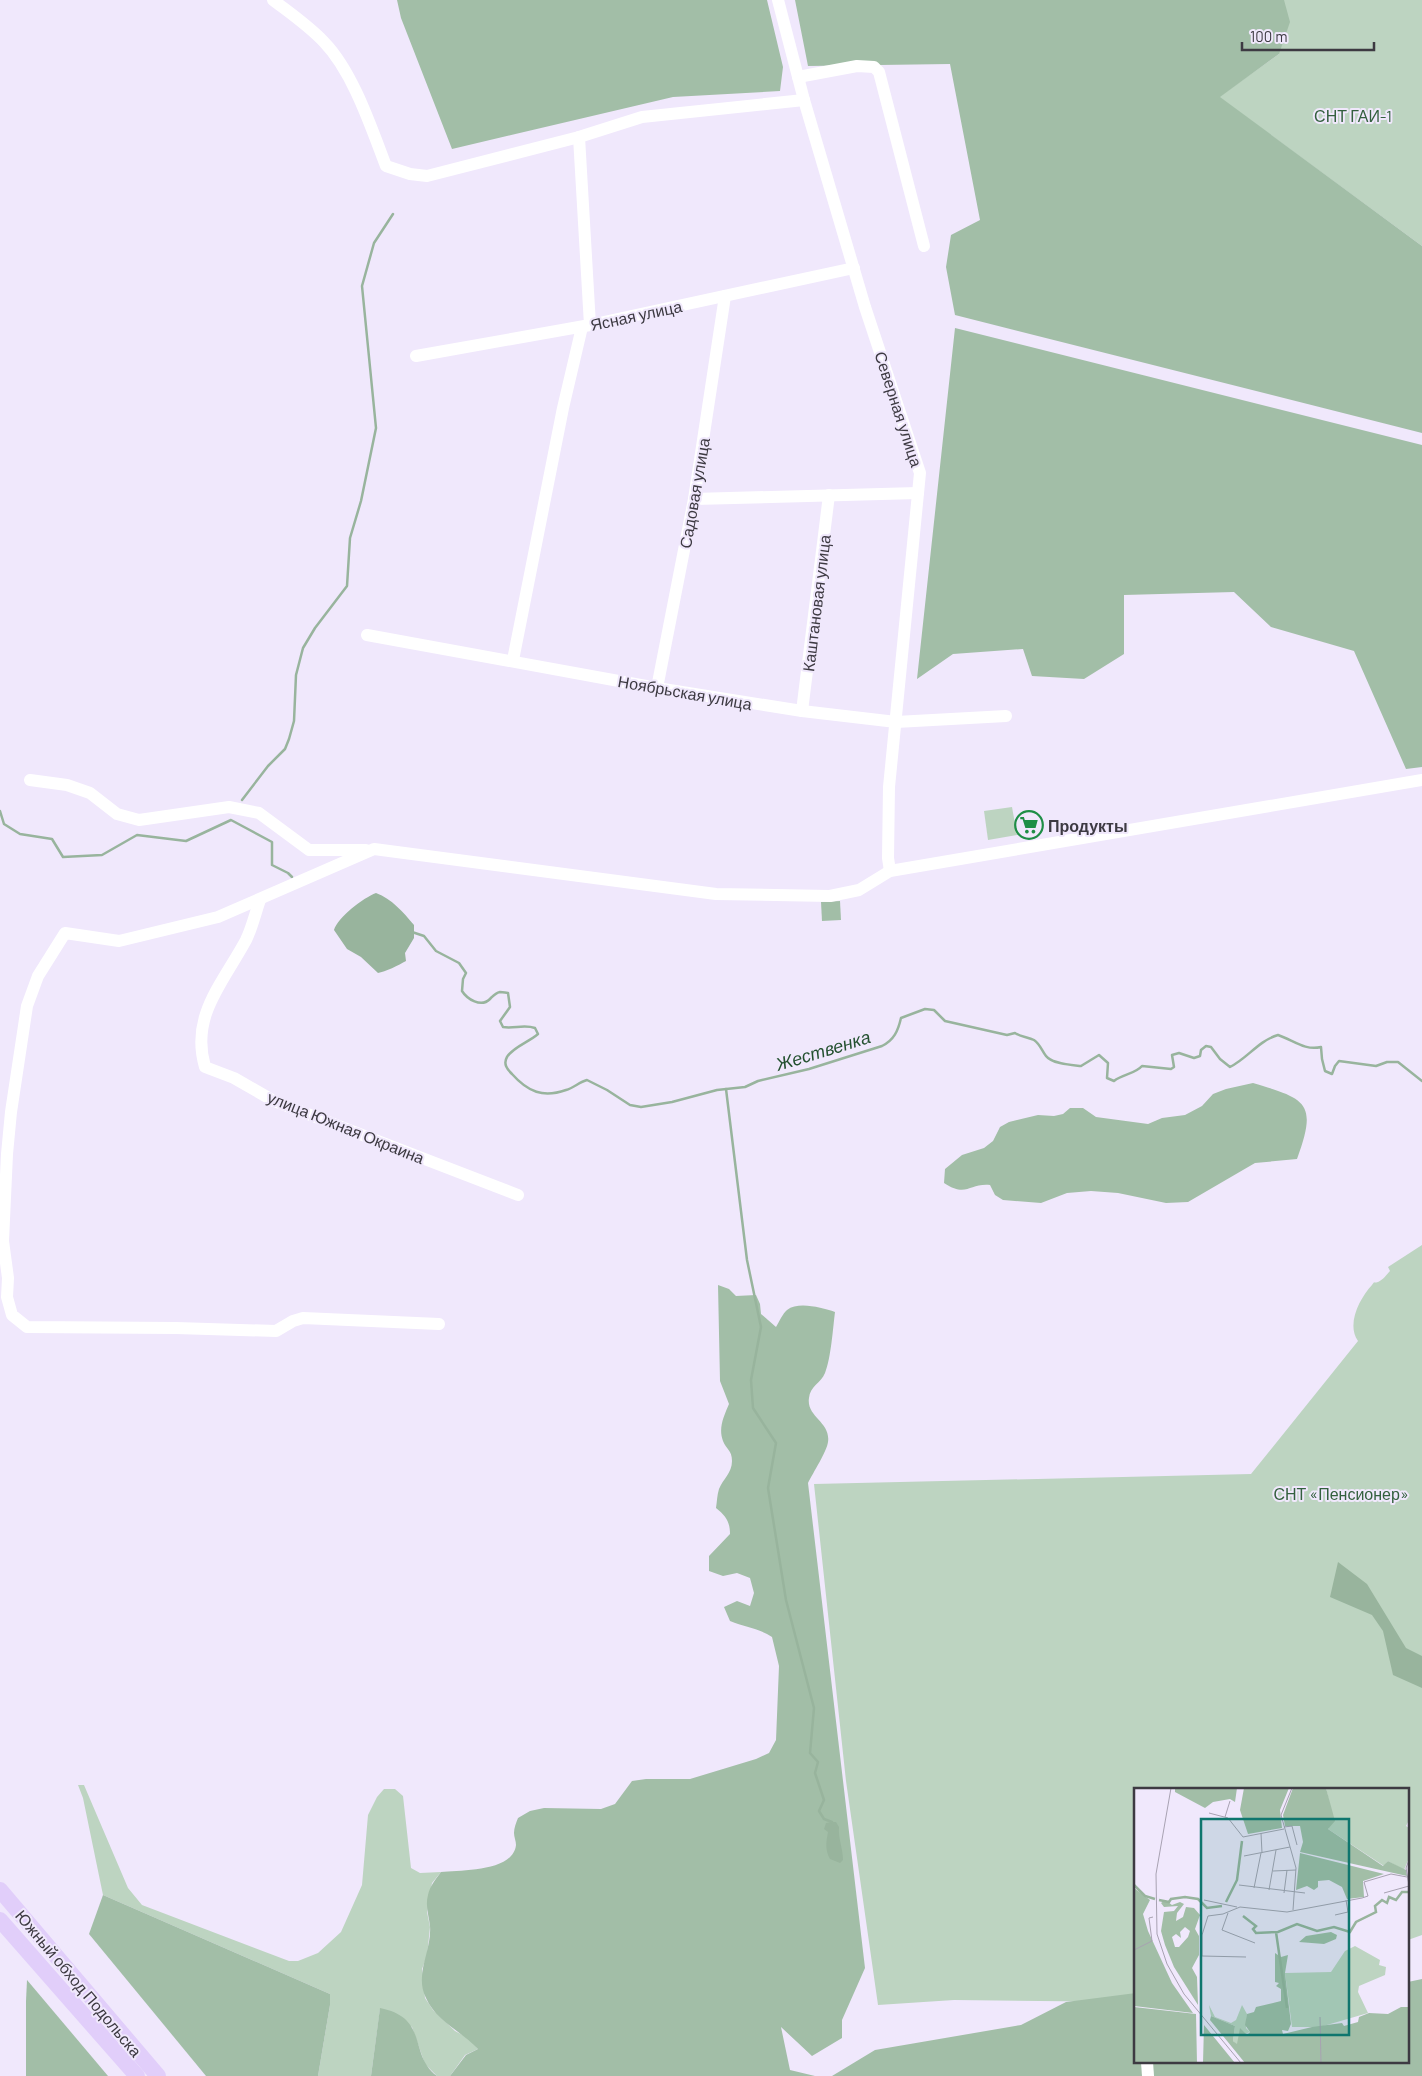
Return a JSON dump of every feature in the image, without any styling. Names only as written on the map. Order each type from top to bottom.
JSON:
[{"type":"main road","name":"Южный обход Подольска","points":[[0,1890],[158,2076]]},
{"type":"main road","name":"Южный обход Подольска","points":[[0,1920],[137,2076]]},
{"type":"street","points":[[273,0],[324,42],[347,76],[370,124],[386,166],[410,174],[427,176],[579,137],[642,117],[804,100]]},
{"type":"street","points":[[778,0],[798,77],[857,66],[874,67],[878,72],[924,246]]},
{"type":"street","name":"Северная улица","points":[[798,77],[854,268],[920,474],[890,787],[888,858],[890,871]]},
{"type":"street","points":[[513,660],[563,408],[586,326],[579,137]]},
{"type":"street","name":"Ясная улица","points":[[416,356],[586,326],[854,268]]},
{"type":"street","name":"Садовая улица","points":[[657,688],[694,499],[725,296]]},
{"type":"street","points":[[694,499],[918,493]]},
{"type":"street","name":"Каштановая улица","points":[[802,711],[829,495]]},
{"type":"street","name":"Ноябрьская улица","points":[[367,635],[513,660],[657,688],[802,711],[896,722],[1006,716]]},
{"type":"street","points":[[30,780],[67,784],[90,794],[117,814],[138,820],[229,807],[260,813],[309,850],[374,849],[716,894],[830,896],[859,890],[890,871],[1422,780]]},
{"type":"street","points":[[374,849],[218,918],[119,940],[65,933],[38,976],[27,1006],[7,1154],[3,1241],[8,1278],[7,1296],[12,1315],[27,1327],[107,1326],[276,1331],[293,1321],[303,1318],[439,1324]]},
{"type":"street","name":"улица Южная Окраина","points":[[260,900],[247,938],[214,993],[204,1018],[200,1033],[200,1052],[204,1068],[234,1078],[274,1101],[518,1195]]},
{"type":"green space","name":"СНТ ГАИ-1","points":[[1275,0],[1422,0],[1422,246],[1219,97],[1279,54]]},
{"type":"green space","points":[[1012,807],[1017,835],[988,840],[984,811]]},
{"type":"green space","name":"СНТ «Пенсионер»","points":[[1422,1245],[1422,1935],[1410,1939],[1410,1788],[1134,1788],[1134,2002],[954,2000],[878,2005],[846,1781],[814,1484],[1251,1474],[1358,1341],[1353,1327],[1359,1304],[1374,1282],[1382,1280],[1390,1271],[1388,1267]]},
{"type":"green space","points":[[78,1785],[84,1785],[128,1888],[142,1905],[289,1961],[298,1961],[318,1953],[341,1932],[362,1885],[368,1815],[377,1797],[384,1789],[395,1789],[403,1796],[411,1868],[420,1873],[441,1872],[432,1883],[427,1912],[430,1927],[427,1956],[422,1969],[425,1998],[433,2010],[455,2031],[468,2038],[478,2049],[465,2055],[450,2076],[437,2076],[425,2064],[412,2027],[380,2009],[371,2076],[318,2076],[330,2005],[330,1994],[103,1895],[83,1798]]},
{"type":"shaded area","points":[[397,0],[767,0],[783,67],[780,91],[673,97],[452,149],[401,18]]},
{"type":"shaded area","points":[[795,0],[1284,0],[1290,22],[1279,54],[1220,97],[1422,246],[1422,433],[955,315],[946,267],[951,235],[980,220],[950,64],[808,66]]},
{"type":"shaded area","points":[[955,328],[1422,445],[1422,767],[1406,769],[1354,651],[1271,627],[1234,592],[1124,595],[1124,654],[1084,679],[1032,676],[1023,649],[953,654],[917,679]]},
{"type":"shaded area","points":[[376,893],[392,902],[414,925],[414,938],[405,953],[406,961],[378,973],[361,957],[347,949],[334,930],[340,919],[352,908]]},
{"type":"shaded area","points":[[840,901],[841,920],[822,921],[821,902]]},
{"type":"shaded area","points":[[1253,1083],[1296,1099],[1303,1106],[1306,1114],[1306,1125],[1297,1159],[1255,1163],[1188,1202],[1166,1203],[1118,1193],[1091,1191],[1067,1193],[1041,1203],[1003,1200],[995,1195],[990,1185],[963,1190],[944,1183],[945,1169],[962,1155],[984,1148],[993,1141],[1000,1127],[1009,1122],[1038,1115],[1054,1116],[1063,1114],[1070,1108],[1083,1108],[1096,1117],[1148,1124],[1162,1118],[1185,1115],[1202,1106],[1213,1094]]},
{"type":"shaded area","points":[[718,1285],[729,1289],[736,1296],[756,1295],[760,1304],[761,1314],[776,1327],[786,1311],[792,1307],[811,1306],[835,1312],[827,1367],[823,1376],[811,1390],[809,1398],[811,1410],[826,1429],[828,1442],[823,1456],[808,1483],[865,1968],[842,2020],[842,2038],[812,2056],[781,2027],[790,2070],[815,2076],[450,2076],[466,2055],[478,2049],[436,2013],[430,2006],[423,1989],[423,1971],[430,1935],[427,1899],[431,1886],[441,1872],[485,1868],[506,1860],[513,1854],[516,1845],[514,1831],[518,1818],[530,1811],[544,1808],[601,1809],[615,1804],[632,1781],[646,1779],[690,1779],[756,1759],[769,1753],[776,1740],[779,1666],[772,1637],[730,1621],[724,1607],[737,1601],[750,1606],[754,1593],[750,1578],[737,1573],[723,1576],[709,1571],[709,1556],[730,1534],[727,1520],[716,1508],[719,1489],[732,1465],[732,1457],[723,1441],[721,1431],[722,1422],[729,1404],[720,1381]]},
{"type":"shaded area","points":[[1338,1562],[1367,1584],[1406,1648],[1422,1656],[1422,1688],[1393,1675],[1383,1631],[1372,1615],[1330,1597]]},
{"type":"shaded area","points":[[836,1822],[839,1827],[843,1860],[840,1863],[830,1859],[828,1856],[826,1843],[828,1832],[824,1829],[826,1823]]},
{"type":"shaded area","points":[[103,1895],[330,1994],[330,2005],[318,2076],[206,2076],[89,1934]]},
{"type":"shaded area","points":[[1422,1979],[1422,2076],[832,2076],[875,2050],[1021,2025],[1066,2002],[1134,1993],[1134,2064],[1410,2064],[1410,1982]]},
{"type":"shaded area","points":[[27,1980],[108,2076],[26,2076]]},
{"type":"shaded area","points":[[380,2008],[396,2013],[406,2020],[412,2028],[423,2058],[428,2067],[437,2076],[371,2076]]},
{"type":"waterway","points":[[242,800],[268,766],[285,749],[294,721],[296,675],[303,648],[315,628],[347,586],[350,538],[361,501],[376,428],[362,286],[374,243],[393,214]]},
{"type":"waterway","name":"Жественка","points":[[0,811],[4,824],[20,834],[52,839],[63,857],[102,855],[137,835],[186,841],[231,820],[272,842],[272,865],[292,877]]},
{"type":"waterway","name":"Жественка","points":[[412,932],[424,936],[436,951],[459,963],[466,973],[463,979],[462,991],[467,997],[483,1003],[498,992],[508,993],[510,1007],[500,1021],[503,1027],[531,1027],[535,1028],[538,1034],[510,1053],[505,1062],[506,1066],[518,1080],[536,1092],[558,1092],[572,1088],[587,1080],[630,1105],[641,1107],[672,1102],[717,1090],[745,1087],[758,1081],[809,1069],[882,1046],[895,1035],[901,1018],[925,1009],[934,1010],[945,1021],[1007,1035],[1015,1033],[1032,1039],[1038,1043],[1049,1059],[1068,1065],[1081,1066],[1099,1055],[1108,1063],[1107,1078],[1114,1081],[1136,1071],[1142,1066],[1171,1069],[1174,1067],[1172,1055],[1179,1053],[1194,1058],[1200,1056],[1201,1050],[1206,1046],[1211,1047],[1220,1059],[1230,1067],[1259,1045],[1278,1035],[1310,1048],[1321,1047],[1325,1071],[1332,1074],[1339,1061],[1376,1066],[1387,1062],[1398,1062],[1422,1081]]},
{"type":"waterway","points":[[726,1089],[747,1260],[761,1327],[751,1380],[753,1408],[776,1443],[768,1488],[786,1600],[814,1708],[810,1753],[818,1762],[815,1773],[824,1800],[819,1811],[824,1819],[832,1822]]},
{"type":"place","name":"Продукты","points":[[1029,825]]}]
